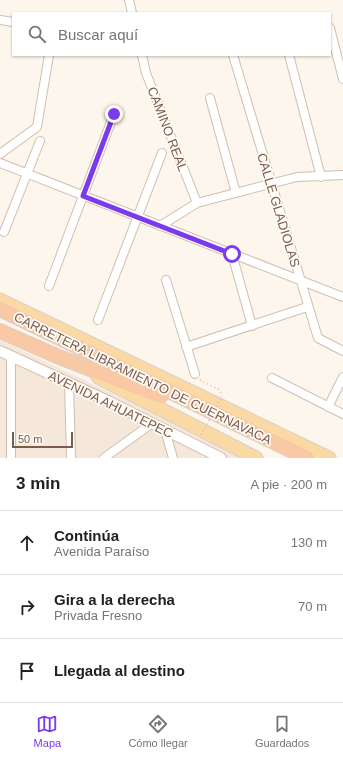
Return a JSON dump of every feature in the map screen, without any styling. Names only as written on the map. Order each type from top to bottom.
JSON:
[{"type":"highway","name":"CARRETERA LIBRAMIENTO DE CUERNAVACA","points":[[0,309],[307,458]]},
{"type":"highway","name":"CARRETERA LIBRAMIENTO DE CUERNAVACA","points":[[0,331],[59,357],[182,404],[292,458]]},
{"type":"main road","points":[[0,300],[329,458]]},
{"type":"main road","points":[[59,357],[256,458]]},
{"type":"street","points":[[129,0],[132,12]]},
{"type":"street","points":[[0,20],[12,22]]},
{"type":"street","points":[[331,31],[341,62],[343,79]]},
{"type":"street","points":[[0,154],[38,127],[49,56]]},
{"type":"street","name":"CAMINO REAL","points":[[142,56],[146,73],[197,203]]},
{"type":"street","name":"CALLE GLADIOLAS","points":[[233,56],[318,338],[343,351]]},
{"type":"street","points":[[289,56],[321,177]]},
{"type":"street","points":[[210,98],[236,193]]},
{"type":"street","points":[[49,286],[114,114]]},
{"type":"street","points":[[4,232],[40,141]]},
{"type":"street","points":[[98,320],[162,153]]},
{"type":"street","points":[[0,163],[343,297]]},
{"type":"street","points":[[160,226],[197,203],[297,177],[343,175]]},
{"type":"street","points":[[232,254],[252,326]]},
{"type":"street","points":[[166,280],[195,374]]},
{"type":"street","points":[[186,347],[308,307]]},
{"type":"street","name":"AVENIDA AHUATEPEC","points":[[0,351],[108,401],[221,458]]},
{"type":"street","points":[[11,356],[11,458]]},
{"type":"street","points":[[328,407],[343,377]]},
{"type":"street","points":[[272,378],[343,414]]},
{"type":"street","points":[[69,384],[71,458]]},
{"type":"street","points":[[104,458],[151,424]]},
{"type":"street","points":[[164,430],[173,458]]},
{"type":"path","points":[[195,374],[201,381],[218,389],[222,393],[222,396],[201,435]]},
{"type":"shaded area","points":[[0,340],[215,442],[248,458],[0,458]]},
{"type":"route","points":[[114,114],[83,196],[138,216],[232,254]]}]
